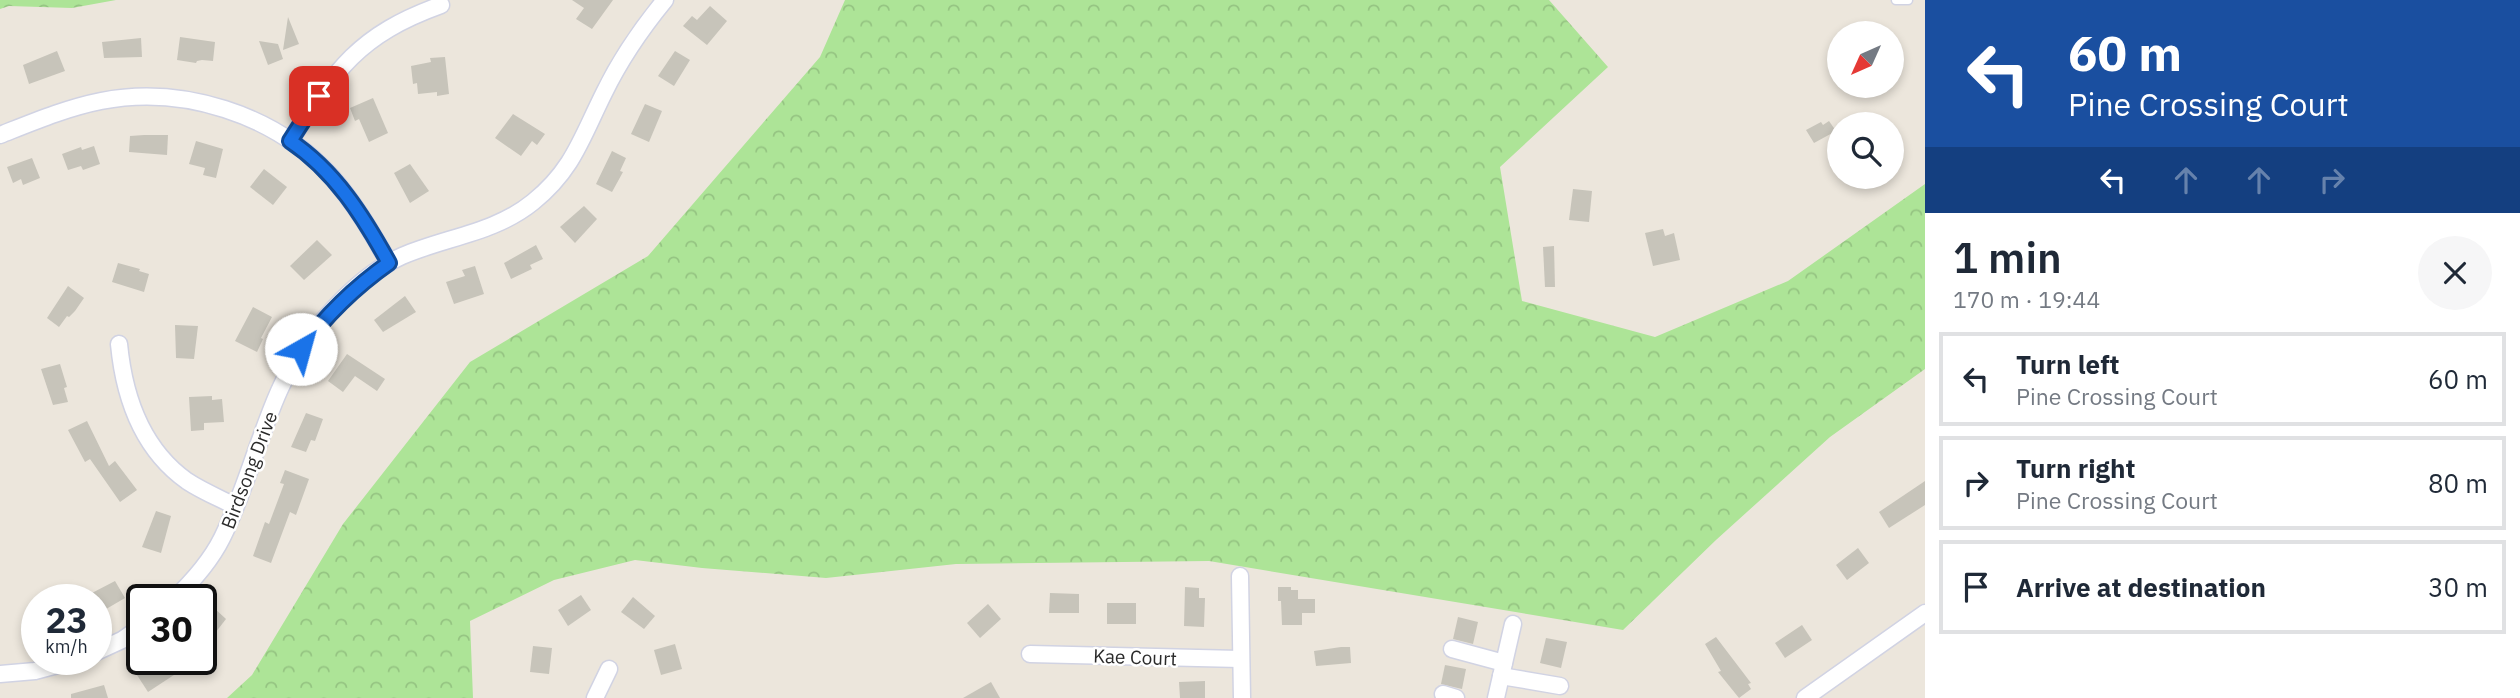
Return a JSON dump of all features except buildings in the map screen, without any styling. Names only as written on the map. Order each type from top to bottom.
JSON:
[{"type":"street","name":"Birdsong Drive","points":[[190,584],[213,554],[222,537],[288,373],[315,331],[351,293],[389,263],[431,245],[490,228],[520,212],[544,193],[571,161],[618,66],[665,0]]},
{"type":"street","points":[[290,141],[332,78],[361,47],[384,30],[440,5]]},
{"type":"street","points":[[0,135],[87,105],[115,99],[152,97],[216,106],[258,123],[290,141],[312,158],[361,214],[389,263]]},
{"type":"street","points":[[119,344],[122,373],[132,407],[154,448],[184,479],[235,506]]},
{"type":"street","points":[[1240,576],[1242,698]]},
{"type":"street","points":[[1805,698],[1925,613]]},
{"type":"street","points":[[1496,698],[1513,624]]},
{"type":"street","points":[[1452,649],[1503,669],[1560,686]]},
{"type":"street","name":"Kae Court","points":[[1030,654],[1240,659]]},
{"type":"street","points":[[595,698],[609,669]]},
{"type":"street","points":[[0,674],[21,672]]},
{"type":"lane","points":[[1896,0],[1908,0]]},
{"type":"green space","points":[[0,0],[116,0],[72,8],[9,6],[0,9]]},
{"type":"green space","points":[[845,0],[1549,0],[1608,67],[1500,167],[1522,301],[1655,337],[1788,281],[1925,184],[1925,369],[1830,437],[1716,540],[1623,630],[1209,561],[956,564],[826,578],[635,560],[554,580],[470,621],[473,698],[227,698],[252,675],[343,524],[470,362],[648,256],[820,57]]},
{"type":"route","points":[[301,349],[351,293],[389,263],[361,214],[346,195],[312,158],[290,141],[319,96]]}]
